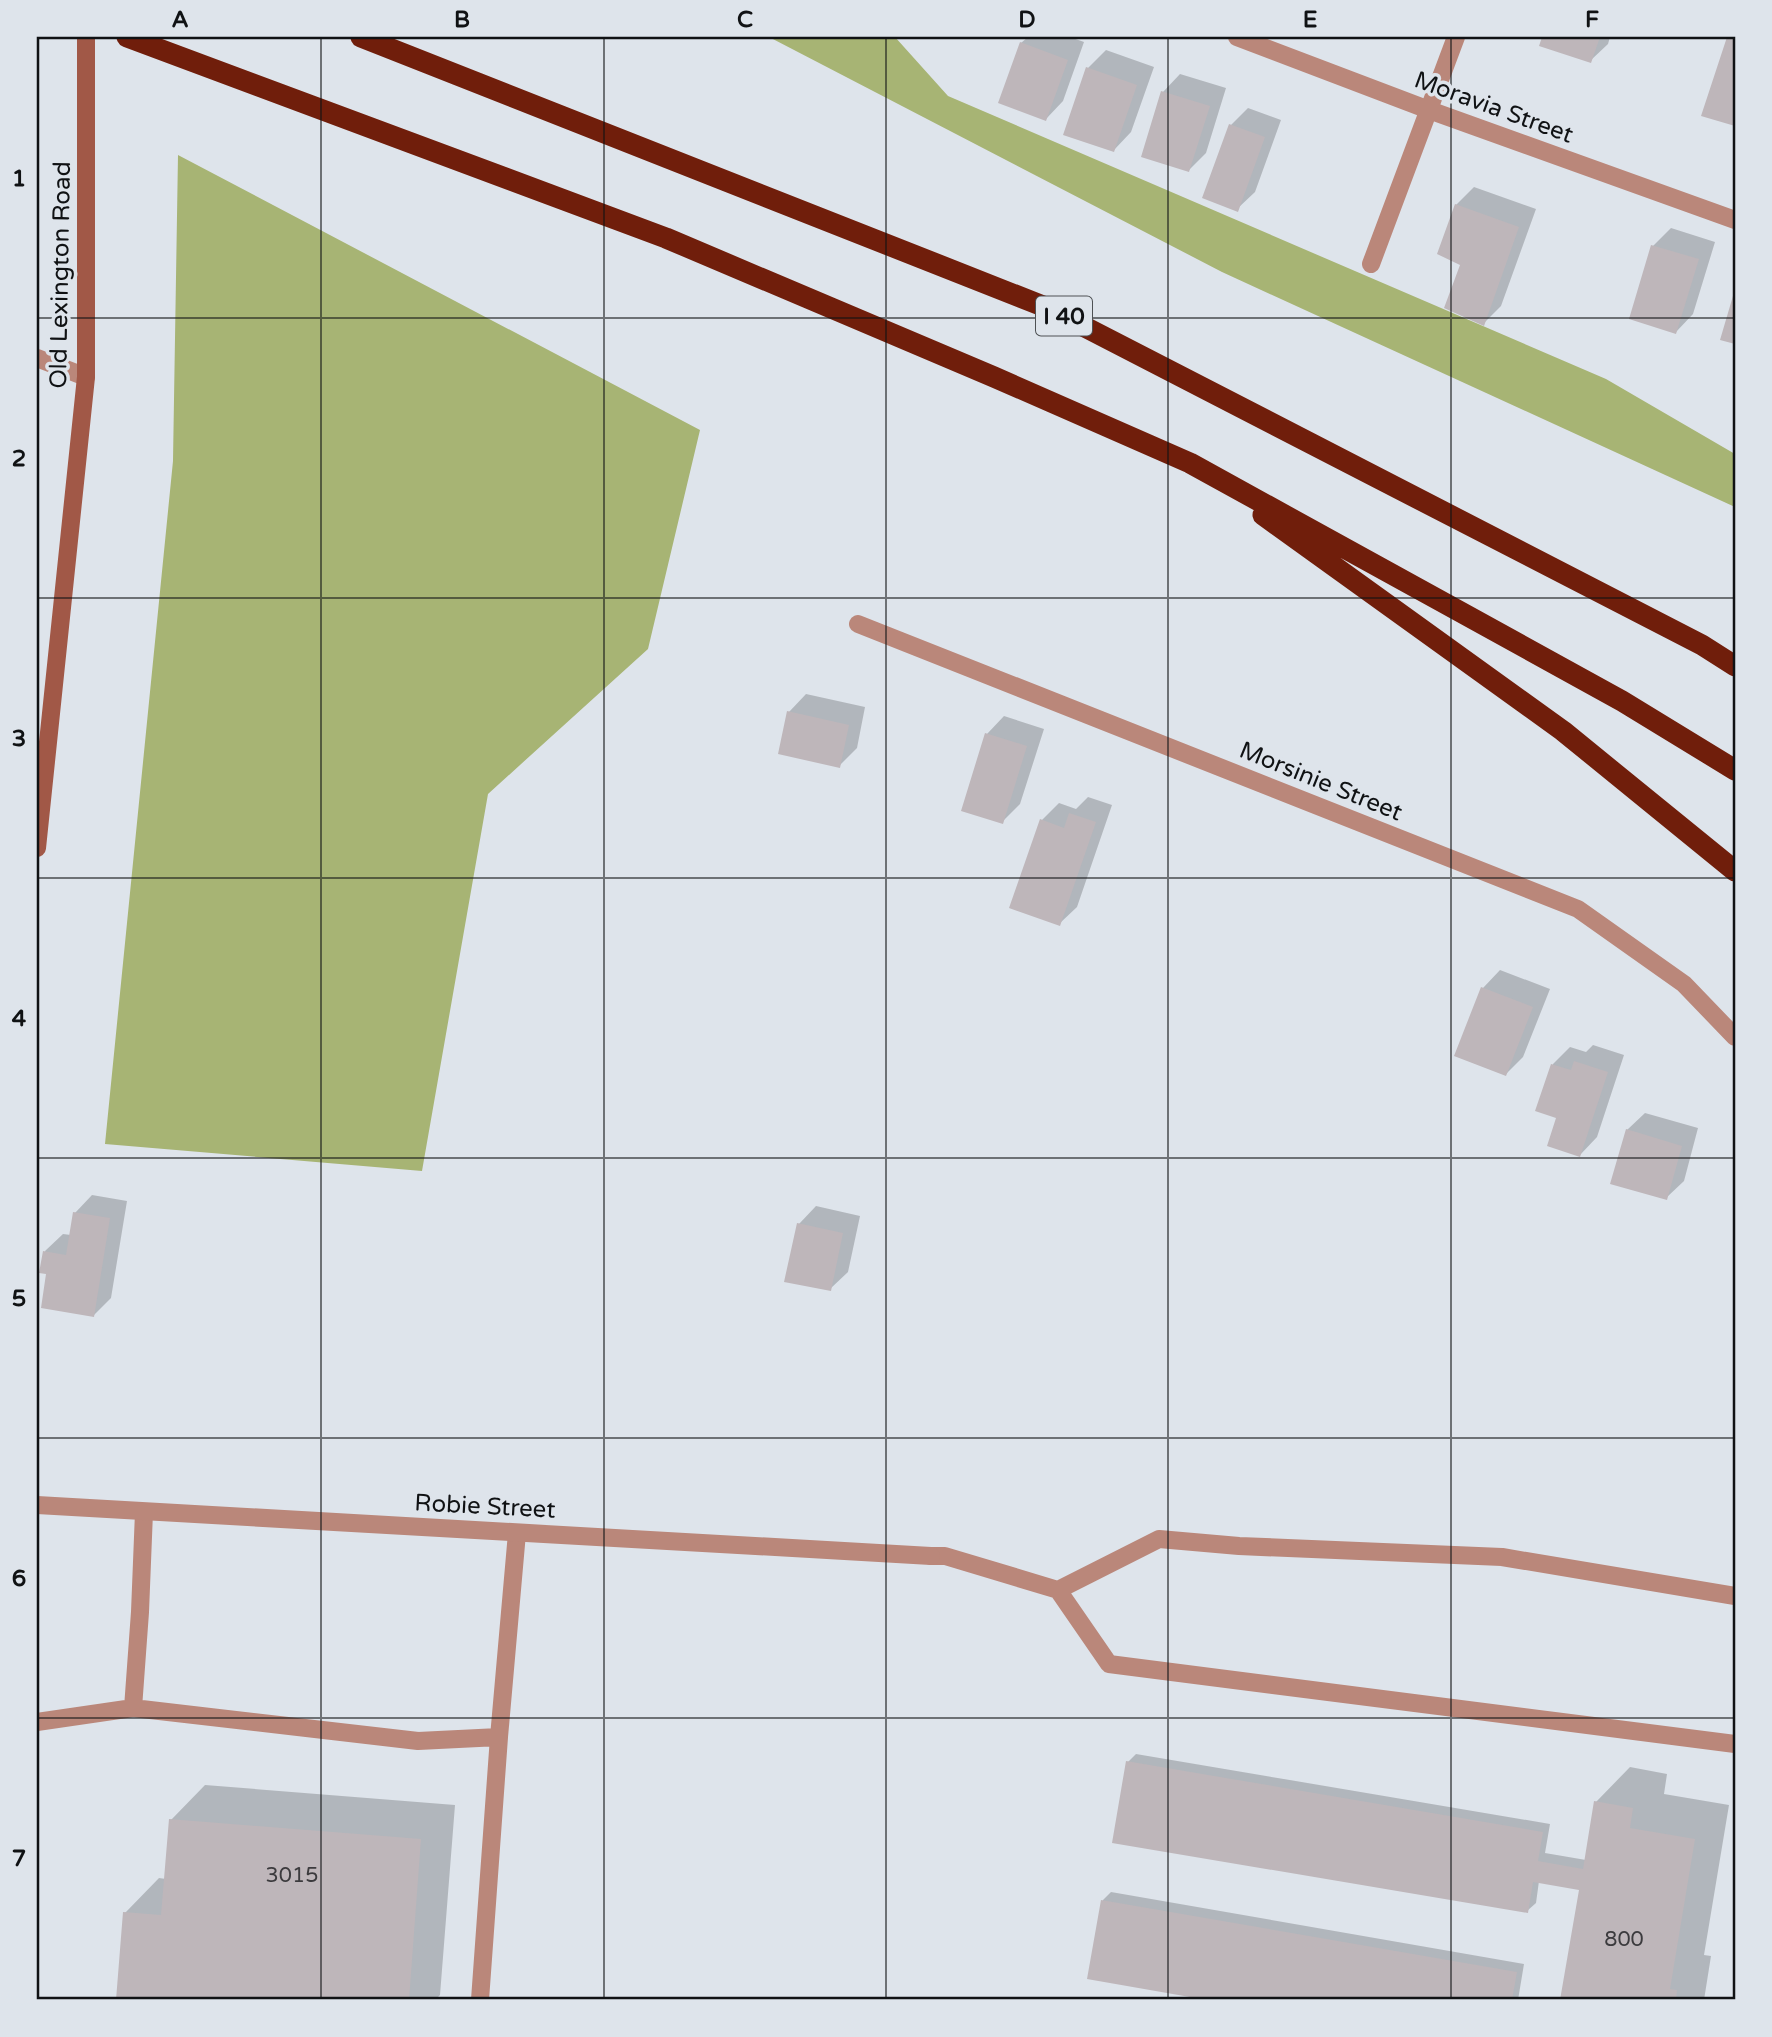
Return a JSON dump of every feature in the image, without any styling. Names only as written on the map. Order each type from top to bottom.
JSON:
[{"type":"highway","points":[[127,37],[666,238],[1190,463],[1622,701],[1735,770]]},
{"type":"highway","name":"I 40","points":[[361,37],[1048,308],[1677,633],[1735,666]]},
{"type":"highway","points":[[1190,463],[1563,731],[1735,871]]},
{"type":"main road","name":"Old Lexington Road","points":[[37,848],[86,377],[86,37]]},
{"type":"street","name":"Moravia Street","points":[[1237,37],[1429,110],[1735,220]]},
{"type":"street","points":[[1371,264],[1456,37]]},
{"type":"street","points":[[37,358],[86,377]]},
{"type":"street","name":"Morsinie Street","points":[[858,624],[1578,909],[1684,984],[1735,1037]]},
{"type":"street","name":"Robie Street","points":[[37,1505],[945,1556],[1058,1590]]},
{"type":"street","points":[[133,1708],[144,1511]]},
{"type":"street","points":[[480,2000],[516,1533]]},
{"type":"street","points":[[1735,1596],[1502,1557],[1239,1546],[1159,1539],[1058,1590],[1108,1664],[1735,1744]]},
{"type":"street","points":[[37,1722],[133,1708],[418,1741],[499,1737]]},
{"type":"green space","points":[[769,37],[895,37],[948,96],[1606,379],[1735,454],[1735,507],[1222,272]]},
{"type":"green space","points":[[178,155],[700,430],[648,649],[488,794],[422,1171],[105,1144],[173,461]]},
{"type":"building","points":[[1542,37],[1600,37],[1591,63],[1539,46]]},
{"type":"building","points":[[1727,37],[1735,37],[1735,126],[1701,116]]},
{"type":"building","points":[[1020,42],[1068,60],[1046,121],[998,103]]},
{"type":"building","points":[[1086,67],[1137,85],[1114,152],[1063,135]]},
{"type":"building","points":[[1161,91],[1210,106],[1189,172],[1141,157]]},
{"type":"building","points":[[1229,124],[1265,137],[1238,212],[1202,198]]},
{"type":"building","points":[[1455,204],[1519,227],[1484,326],[1444,308],[1460,265],[1437,254]]},
{"type":"building","points":[[1651,245],[1699,259],[1676,334],[1629,319]]},
{"type":"building","points":[[1735,289],[1735,344],[1720,340]]},
{"type":"building","points":[[787,711],[849,725],[840,768],[778,754]]},
{"type":"building","points":[[985,733],[1027,746],[1003,824],[961,811]]},
{"type":"building","points":[[1069,813],[1096,822],[1060,926],[1009,908],[1040,819],[1064,828]]},
{"type":"building","points":[[1481,987],[1533,1007],[1506,1076],[1454,1056]]},
{"type":"building","points":[[1574,1061],[1608,1072],[1580,1157],[1547,1146],[1556,1118],[1535,1111],[1551,1064],[1571,1070]]},
{"type":"building","points":[[1626,1129],[1682,1146],[1667,1200],[1610,1184]]},
{"type":"building","points":[[73,1212],[110,1218],[94,1317],[41,1308],[46,1274],[39,1273],[43,1251],[66,1255]]},
{"type":"building","points":[[797,1223],[843,1233],[831,1291],[784,1282]]},
{"type":"building","points":[[1126,1761],[1543,1832],[1538,1861],[1583,1869],[1594,1801],[1633,1808],[1630,1828],[1695,1839],[1670,1989],[1677,1990],[1676,2000],[1560,2000],[1579,1890],[1533,1882],[1528,1913],[1112,1843]]},
{"type":"building","points":[[169,1819],[421,1839],[409,2000],[116,2000],[123,1912],[161,1915]]},
{"type":"building","points":[[1101,1900],[1517,1972],[1512,2000],[1207,2000],[1087,1979]]}]
